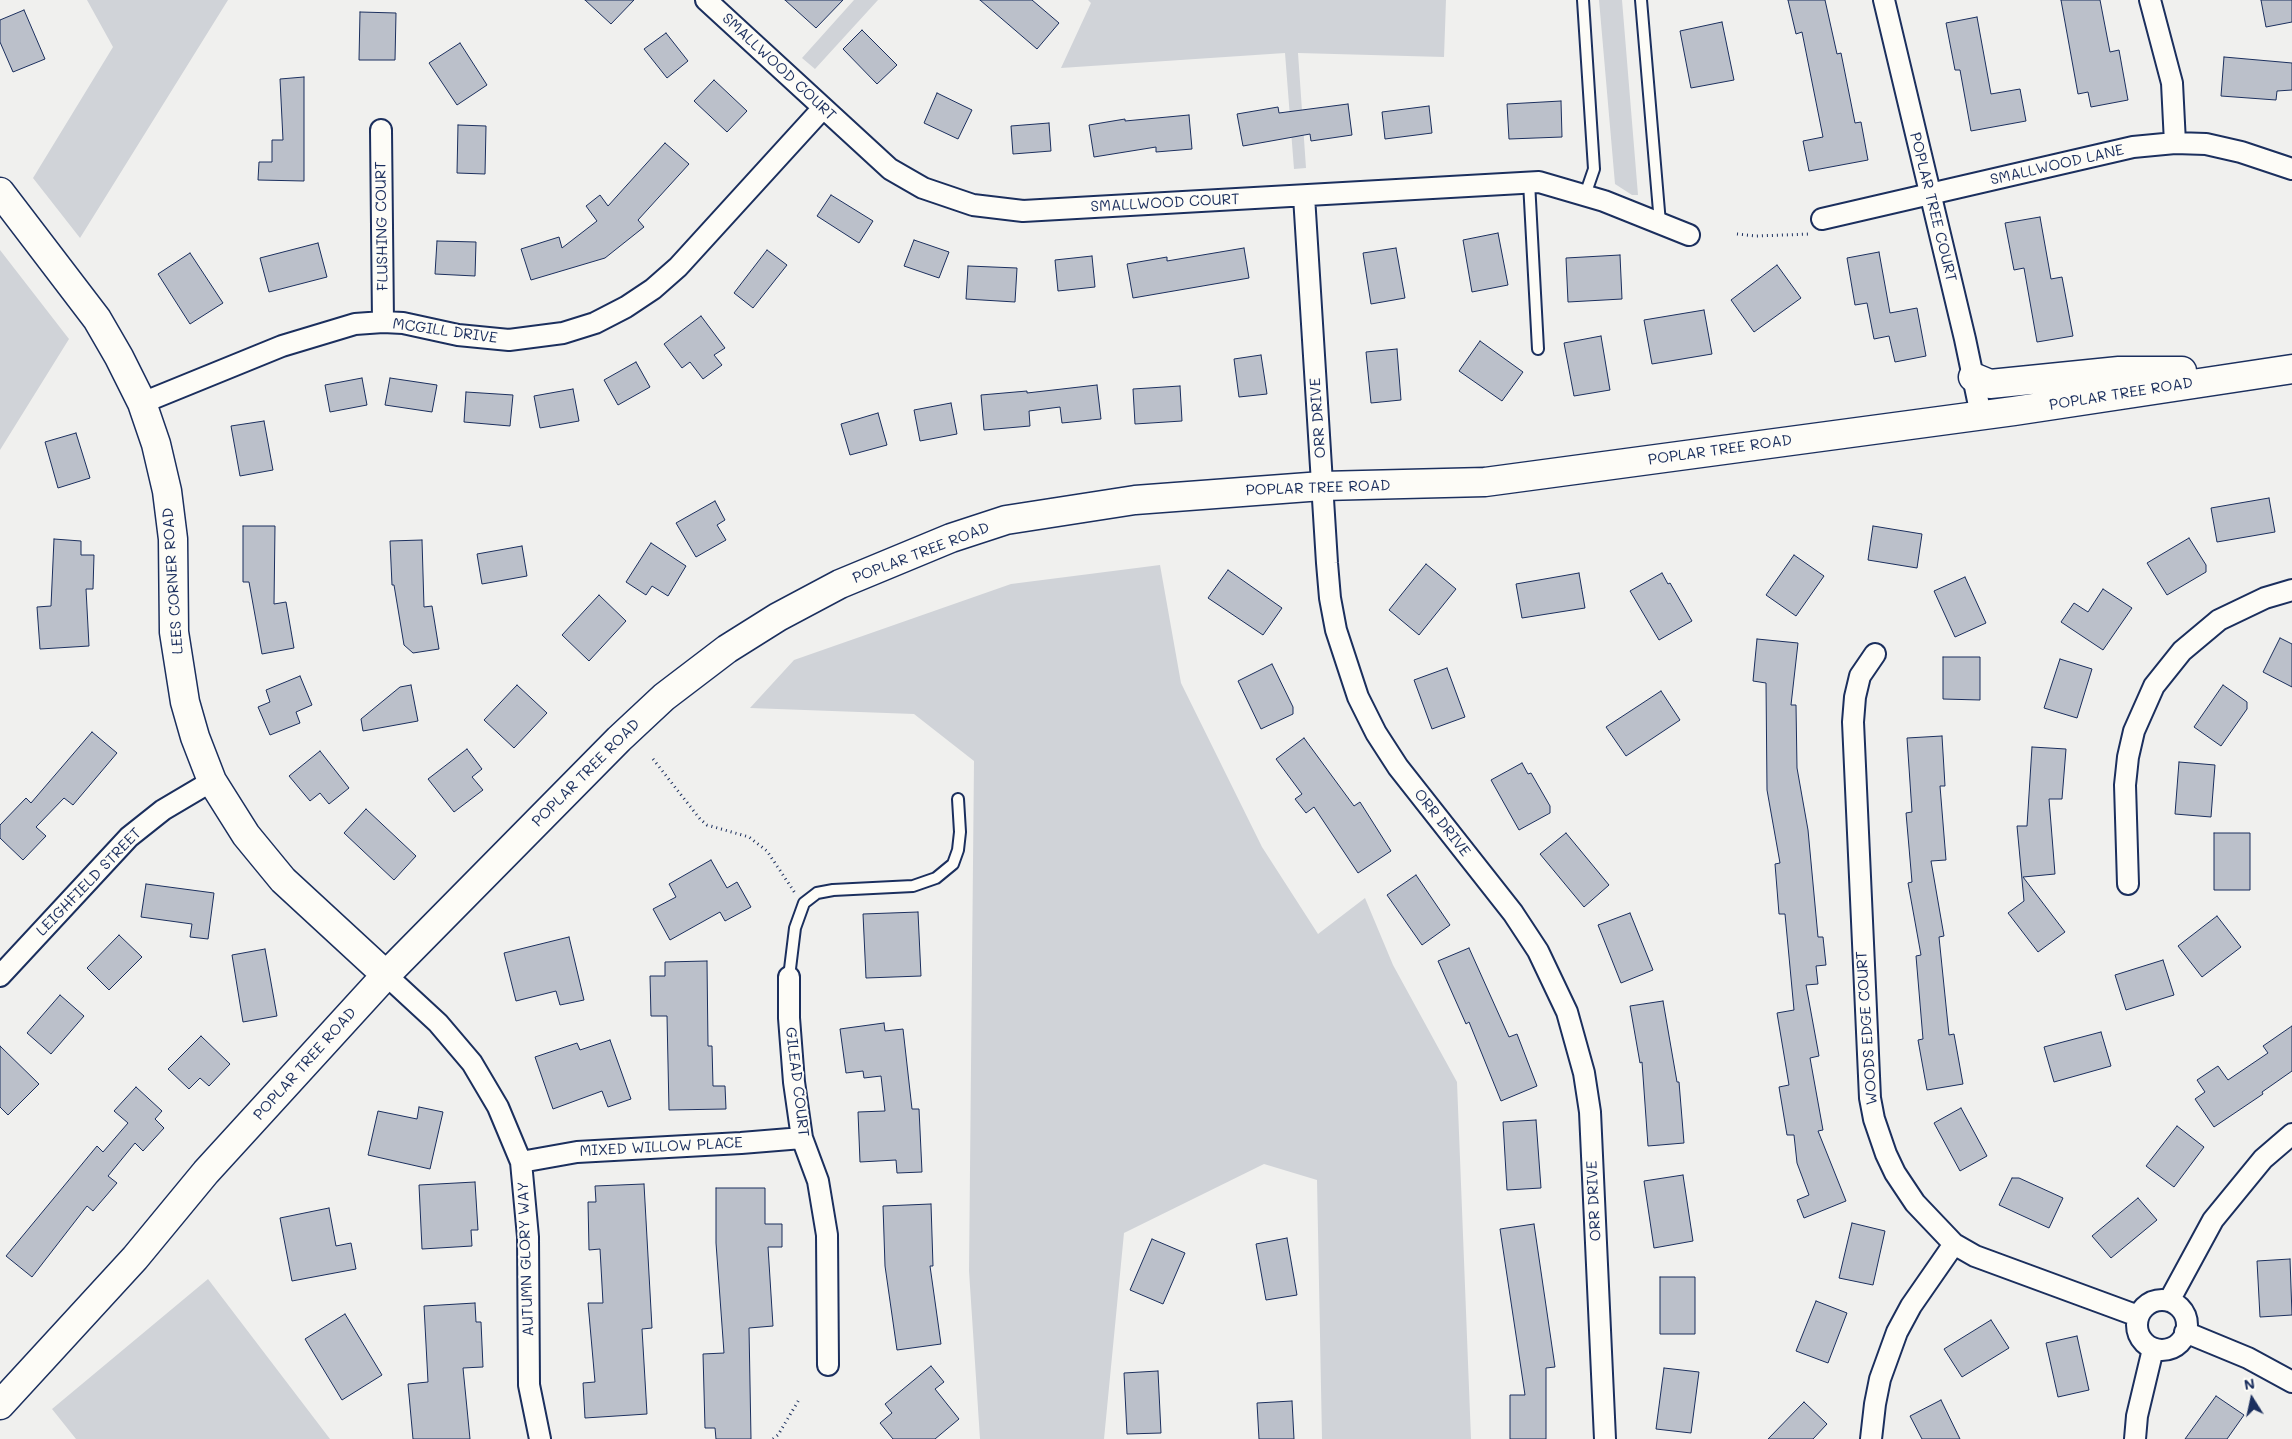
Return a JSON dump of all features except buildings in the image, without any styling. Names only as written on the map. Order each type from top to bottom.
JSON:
[{"type":"main road","name":"LEES CORNER ROAD","points":[[0,192],[97,319],[142,403],[156,444],[167,491],[173,539],[174,632],[185,702],[195,737],[212,781],[246,835],[272,868],[386,975]]},
{"type":"main road","points":[[1973,378],[1990,384],[2119,371],[2279,370]]},
{"type":"main road","name":"POPLAR TREE ROAD","points":[[0,1405],[135,1258],[206,1172],[386,975],[619,739],[664,697],[727,649],[778,617],[840,584],[951,538],[1006,520],[1135,500],[1322,486],[1485,482],[1981,415],[2279,370]]},
{"type":"street","name":"SMALLWOOD COURT","points":[[706,0],[890,169],[923,188],[973,205],[1023,211],[1539,182],[1585,195],[1689,235]]},
{"type":"street","name":"POPLAR TREE COURT","points":[[1884,0],[1981,415]]},
{"type":"street","points":[[2150,0],[2172,82],[2175,143]]},
{"type":"street","name":"MCGILL DRIVE","points":[[142,403],[315,335],[355,324],[403,323],[458,335],[509,340],[563,333],[595,322],[626,307],[646,294],[678,267],[823,108]]},
{"type":"street","name":"FLUSHING COURT","points":[[381,130],[383,322]]},
{"type":"street","name":"SMALLWOOD LANE","points":[[1819,226],[1930,195],[2133,147],[2175,143],[2206,144],[2241,152],[2292,170]]},
{"type":"street","name":"ORR DRIVE","points":[[1304,196],[1330,598],[1344,658],[1358,696],[1376,733],[1398,767],[1518,921],[1542,958],[1566,1012],[1584,1073],[1590,1112],[1605,1439]]},
{"type":"street","points":[[2128,884],[2125,785],[2128,757],[2137,724],[2154,686],[2182,651],[2219,620],[2265,598],[2292,590]]},
{"type":"street","name":"WOODS EDGE COURT","points":[[1875,654],[1860,676],[1855,697],[1853,722],[1870,1098],[1879,1137],[1895,1173],[1916,1203],[1954,1244],[1976,1256],[2138,1316]]},
{"type":"street","name":"LEIGHFIELD STREET","points":[[0,976],[129,837],[163,810],[212,781]]},
{"type":"street","name":"AUTUMN GLORY WAY","points":[[386,975],[438,1023],[472,1063],[498,1107],[521,1162],[528,1237],[529,1385],[540,1439]]},
{"type":"street","name":"GILEAD COURT","points":[[789,977],[789,1018],[802,1138],[818,1181],[827,1235],[828,1365]]},
{"type":"street","points":[[2169,1301],[2213,1220],[2264,1160],[2292,1134]]},
{"type":"street","name":"MIXED WILLOW PLACE","points":[[521,1162],[577,1152],[802,1138]]},
{"type":"street","points":[[1871,1439],[1880,1379],[1897,1332],[1910,1306],[1954,1244]]},
{"type":"street","points":[[2161,1300],[2169,1301],[2182,1310],[2186,1324],[2185,1332],[2176,1345],[2169,1348],[2153,1349],[2141,1338],[2138,1332],[2138,1316],[2147,1305],[2161,1300]]},
{"type":"street","points":[[2185,1332],[2248,1358],[2292,1382]]},
{"type":"street","points":[[2135,1439],[2137,1416],[2153,1349]]},
{"type":"lane","points":[[1583,0],[1594,169],[1585,195]]},
{"type":"lane","points":[[1641,0],[1660,223]]},
{"type":"lane","points":[[1529,182],[1538,349]]},
{"type":"lane","points":[[789,977],[795,928],[804,903],[817,893],[832,890],[913,886],[936,878],[952,864],[958,850],[960,832],[958,799]]},
{"type":"path","points":[[1736,234],[1756,236],[1819,226]]},
{"type":"path","points":[[653,759],[707,825],[749,837],[767,851],[804,903]]},
{"type":"path","points":[[773,1439],[778,1435],[800,1398]]},
{"type":"shaded area","points":[[87,0],[228,0],[80,238],[33,178],[113,47]]},
{"type":"shaded area","points":[[854,0],[878,0],[815,69],[802,58]]},
{"type":"shaded area","points":[[1088,0],[1446,0],[1444,57],[1298,53],[1306,168],[1294,169],[1285,53],[1061,68],[1091,3]]},
{"type":"shaded area","points":[[1599,0],[1622,0],[1638,195],[1632,195],[1615,184]]},
{"type":"shaded area","points":[[0,250],[69,339],[0,450]]},
{"type":"shaded area","points":[[1160,565],[1181,683],[1262,847],[1318,934],[1365,898],[1393,965],[1457,1082],[1471,1439],[1322,1439],[1317,1180],[1264,1164],[1124,1233],[1104,1439],[980,1439],[969,1271],[974,761],[914,714],[750,708],[794,660],[1011,584]]},
{"type":"shaded area","points":[[208,1279],[330,1439],[76,1439],[52,1409]]}]
